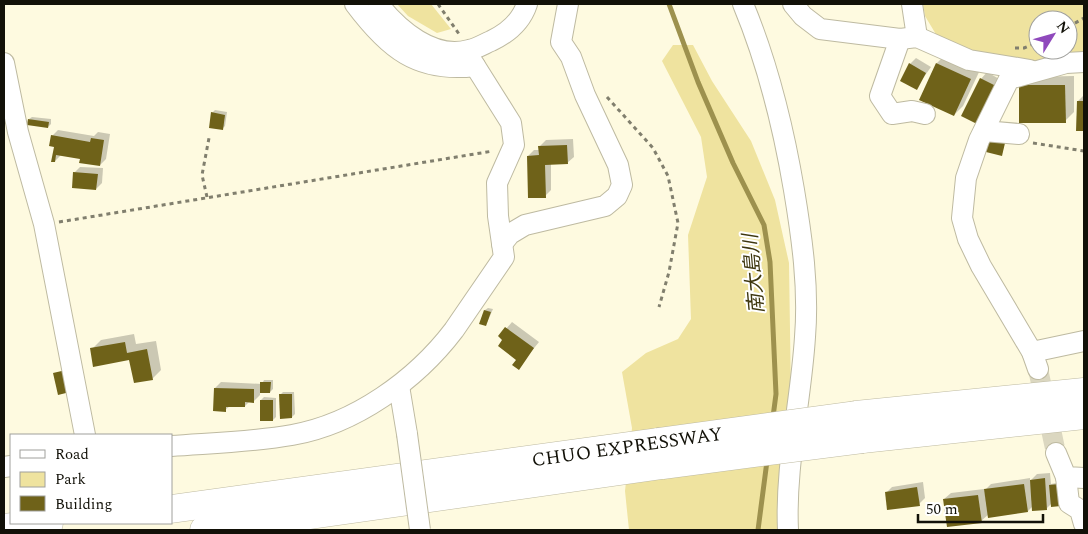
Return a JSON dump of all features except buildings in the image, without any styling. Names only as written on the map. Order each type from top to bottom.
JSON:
[{"type":"highway","name":"CHUO EXPRESSWAY","points":[[172,509],[660,454],[859,427],[1084,392]]},
{"type":"highway","name":"CHUO EXPRESSWAY","points":[[859,427],[1084,415]]},
{"type":"highway","name":"CHUO EXPRESSWAY","points":[[204,530],[660,454]]},
{"type":"highway","points":[[4,528],[40,524]]},
{"type":"street","points":[[355,4],[390,44],[422,62],[450,69],[472,58],[511,30],[524,12],[527,4]]},
{"type":"street","points":[[172,446],[292,435],[326,426],[360,411],[399,386],[446,340],[491,280],[504,257],[498,216],[497,182],[513,150],[511,123],[472,58],[440,50],[415,40],[378,4]]},
{"type":"street","points":[[502,244],[510,234],[525,225],[606,206],[617,196],[622,185],[618,165],[585,95],[571,57],[561,42],[568,4]]},
{"type":"street","points":[[743,4],[772,83],[783,126],[804,257],[805,337],[792,459],[788,530]]},
{"type":"street","points":[[794,4],[803,16],[820,29],[909,38],[969,60],[1034,71]]},
{"type":"street","points":[[912,4],[909,38],[880,96],[892,114],[912,111],[924,114]]},
{"type":"street","points":[[1084,62],[1066,63],[1009,79],[977,134],[966,178],[962,218],[968,239],[981,266],[1035,361],[1084,341]]},
{"type":"street","points":[[4,63],[11,134],[44,224],[85,434]]},
{"type":"street","points":[[977,134],[1019,134]]},
{"type":"street","points":[[399,386],[420,530]]},
{"type":"street","points":[[1056,453],[1075,478],[1068,503],[1080,510],[1084,524]]},
{"type":"path","points":[[438,4],[472,58]]},
{"type":"path","points":[[1006,48],[1028,46]]},
{"type":"path","points":[[602,92],[653,148],[668,176],[678,223],[669,272],[659,307]]},
{"type":"path","points":[[207,197],[202,174],[209,138]]},
{"type":"path","points":[[44,224],[504,149],[513,150]]},
{"type":"green space","points":[[397,4],[431,4],[451,29],[437,33],[408,16]]},
{"type":"green space","points":[[923,4],[1084,4],[1084,56],[1078,57],[1078,10],[1028,10],[1028,60],[1042,60],[1031,61],[983,55],[940,41],[925,16]]},
{"type":"green space","points":[[673,45],[693,45],[712,81],[751,141],[775,200],[789,263],[793,530],[629,530],[625,491],[632,428],[622,372],[646,353],[678,339],[691,319],[688,235],[707,177],[701,137],[662,61]]},
{"type":"waterway","name":"南大島川","points":[[669,4],[698,82],[733,163],[764,225],[770,262],[776,394],[773,417]]},
{"type":"waterway","name":"南大島川","points":[[758,530],[767,461]]},
{"type":"tunnel","points":[[1038,369],[1056,453]]}]
